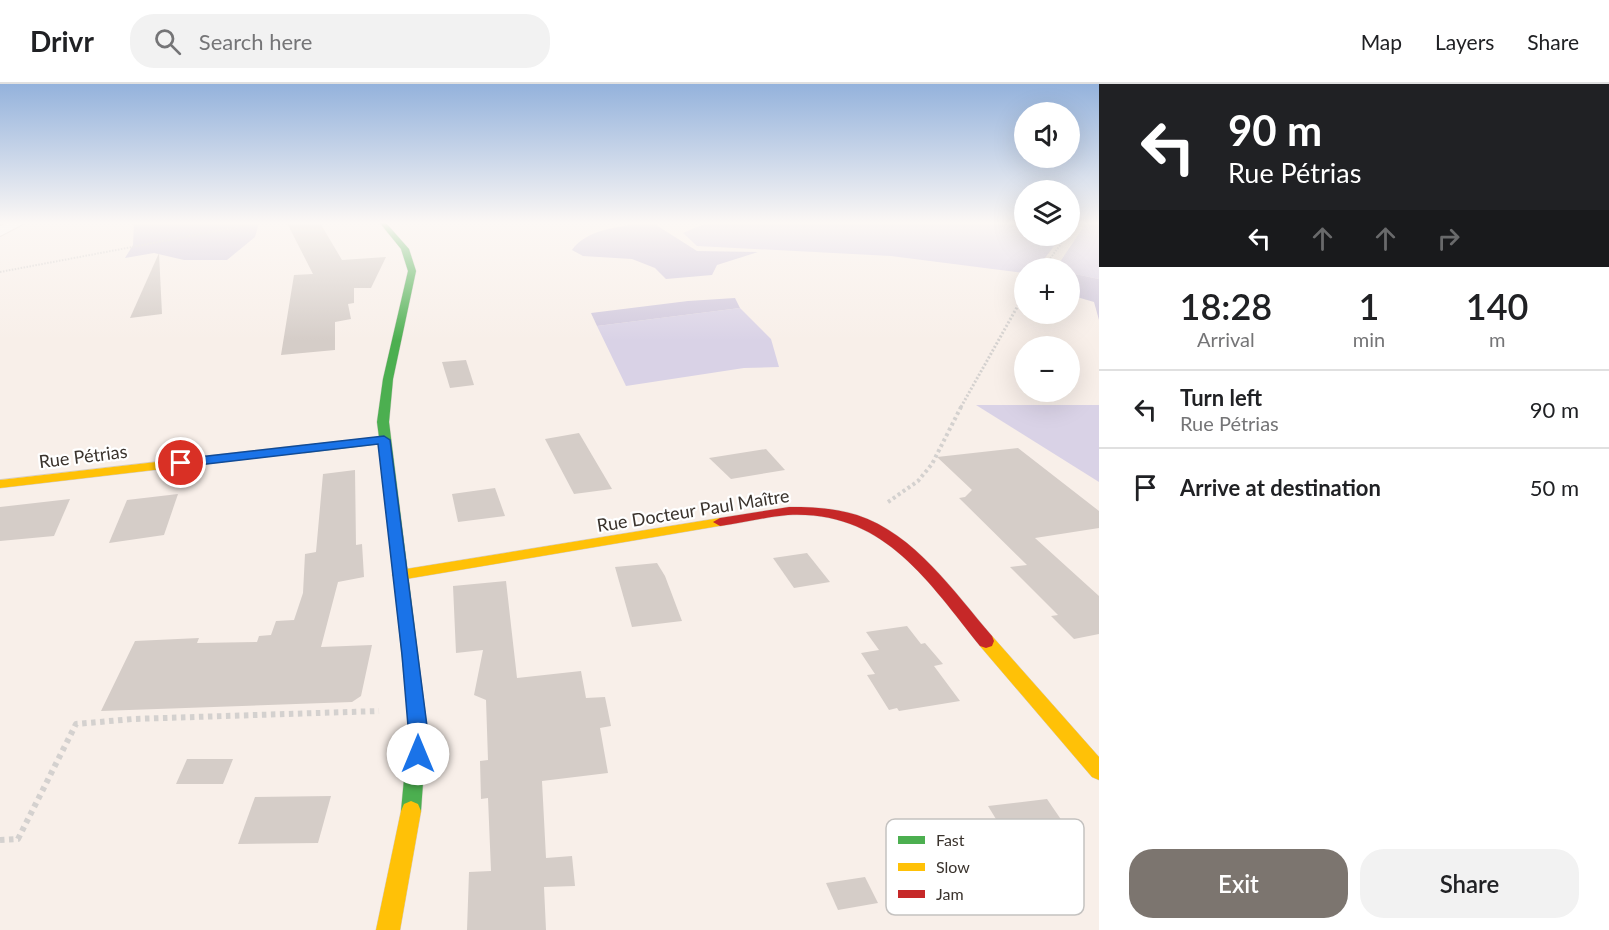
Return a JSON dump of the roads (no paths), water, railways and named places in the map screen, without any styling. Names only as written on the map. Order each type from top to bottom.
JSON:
[{"type":"street","points":[[388,930],[405,850],[418,754],[417,710],[384,440],[384,411],[388,379],[412,271],[409,262]]},
{"type":"street","name":"Rue Pétrias","points":[[0,484],[384,440]]},
{"type":"street","name":"Rue Docteur Paul Maître","points":[[400,575],[789,511],[857,518],[882,529],[916,560],[1099,771]]}]
